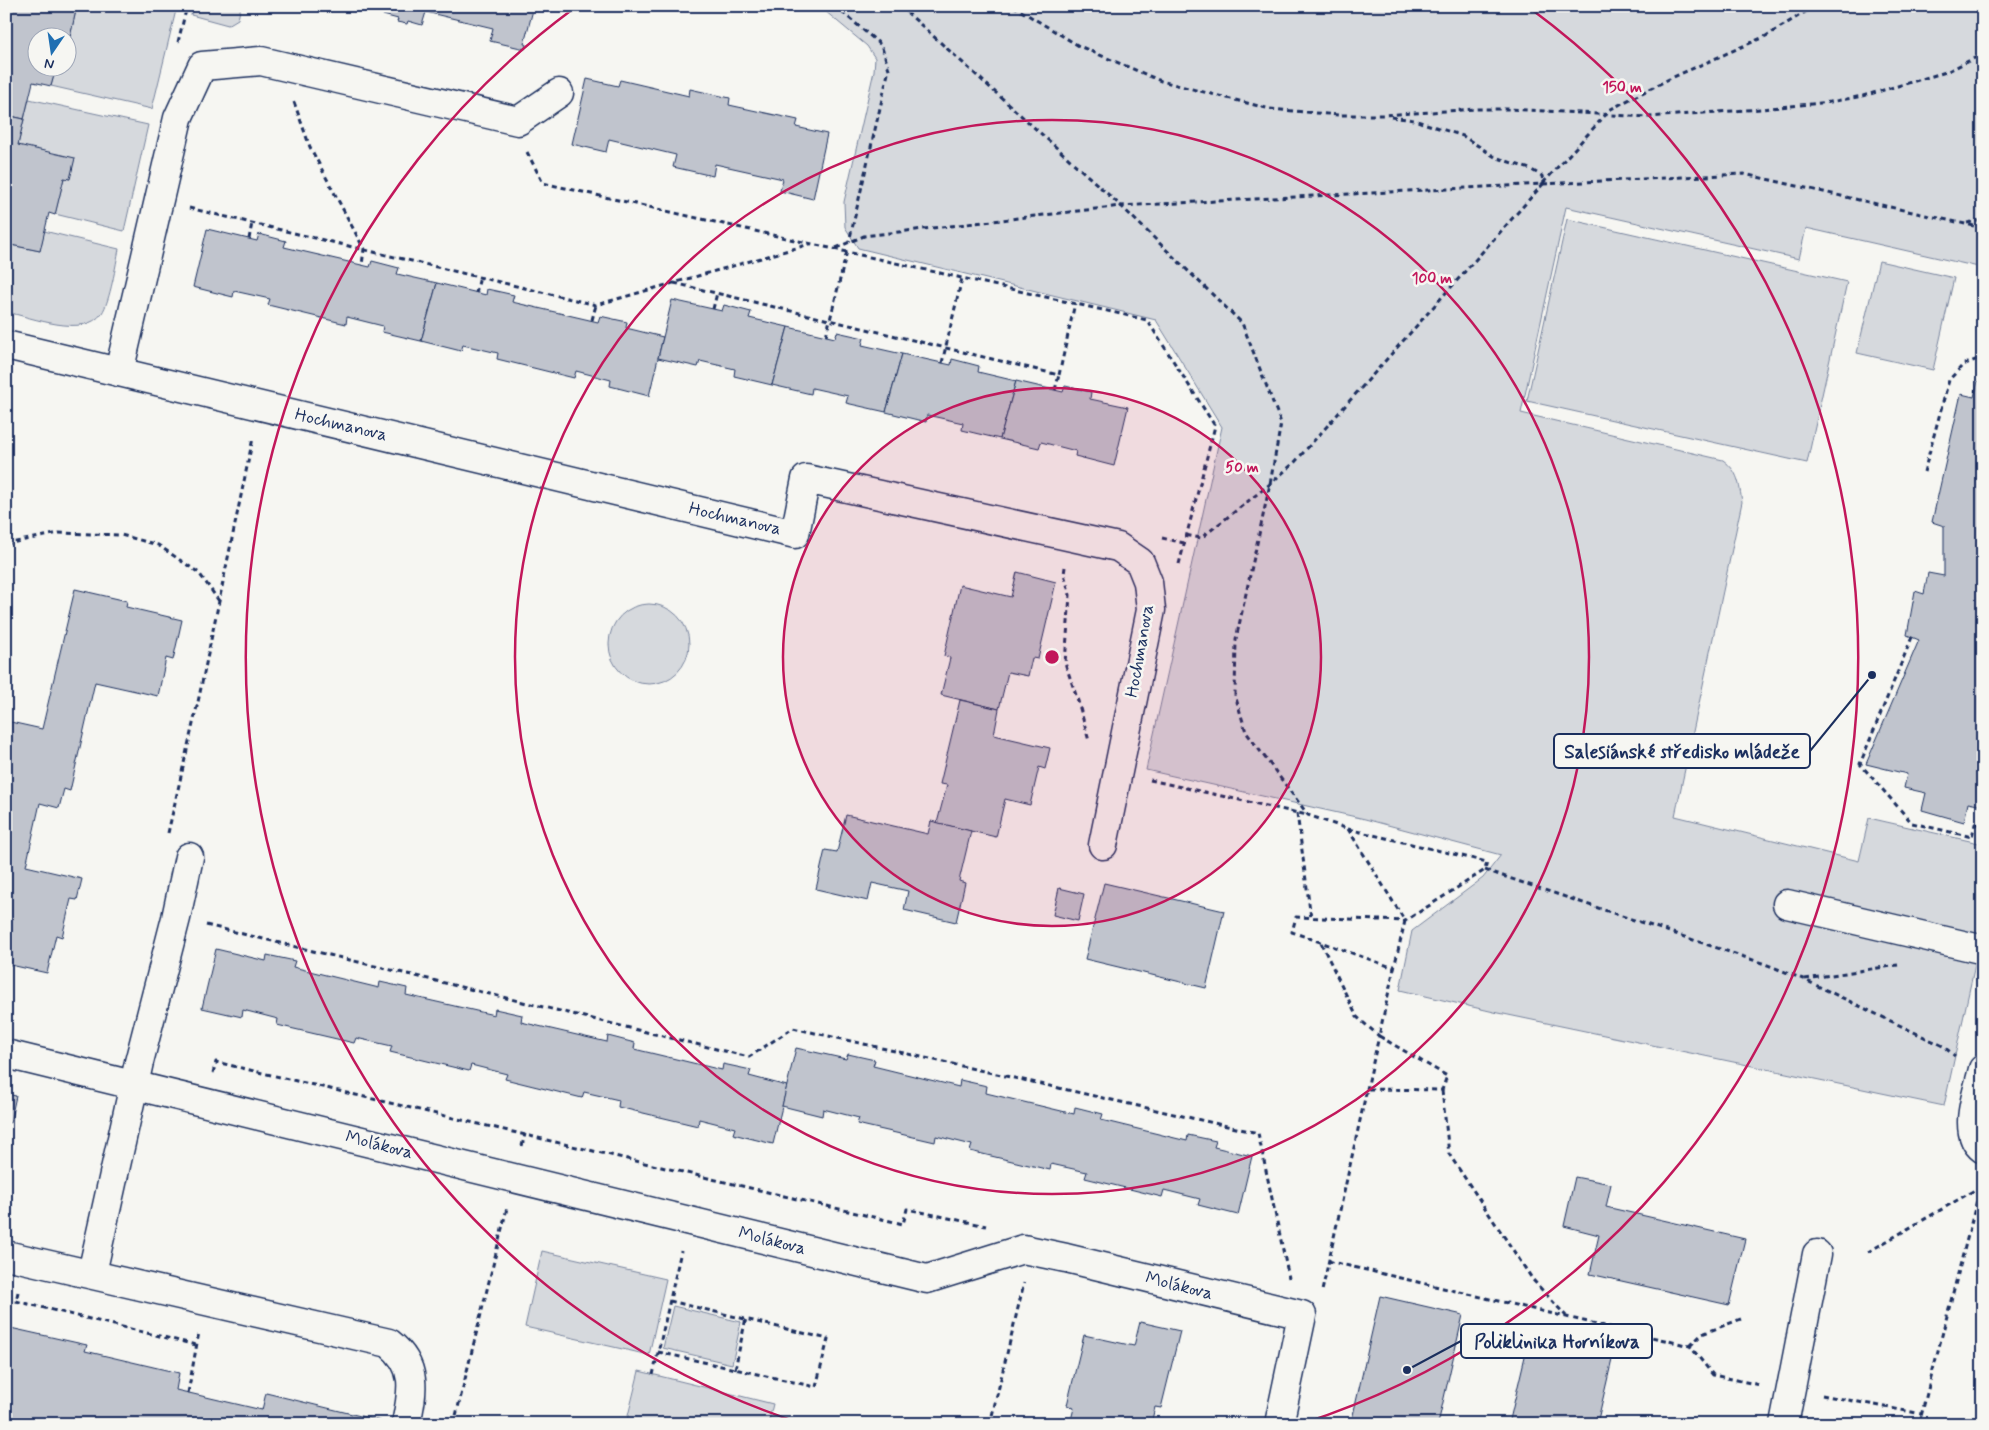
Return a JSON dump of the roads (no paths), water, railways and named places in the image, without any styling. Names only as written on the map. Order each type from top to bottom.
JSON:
[{"type":"street","points":[[119,372],[178,118],[202,66],[261,61],[518,121],[559,93]]},
{"type":"street","name":"Hochmanova","points":[[6,345],[795,534],[806,478],[1118,547],[1140,562],[1148,582],[1151,610],[1103,845]]},
{"type":"street","points":[[92,1273],[134,1086],[176,918],[189,857]]},
{"type":"street","points":[[1787,904],[1983,951]]},
{"type":"street","name":"Molákova","points":[[6,1054],[927,1279],[1023,1249],[1302,1316],[1279,1424]]},
{"type":"street","points":[[1982,1073],[1971,1118],[1973,1136],[1978,1146],[1983,1149]]},
{"type":"street","points":[[1784,1424],[1817,1254]]},
{"type":"street","points":[[16,1257],[389,1343],[400,1351],[409,1366],[412,1386],[406,1424]]},
{"type":"place","name":"Salesiánské středisko mládeže","points":[[1872,675]]},
{"type":"place","name":"Poliklinika Horníkova","points":[[1407,1370]]}]
